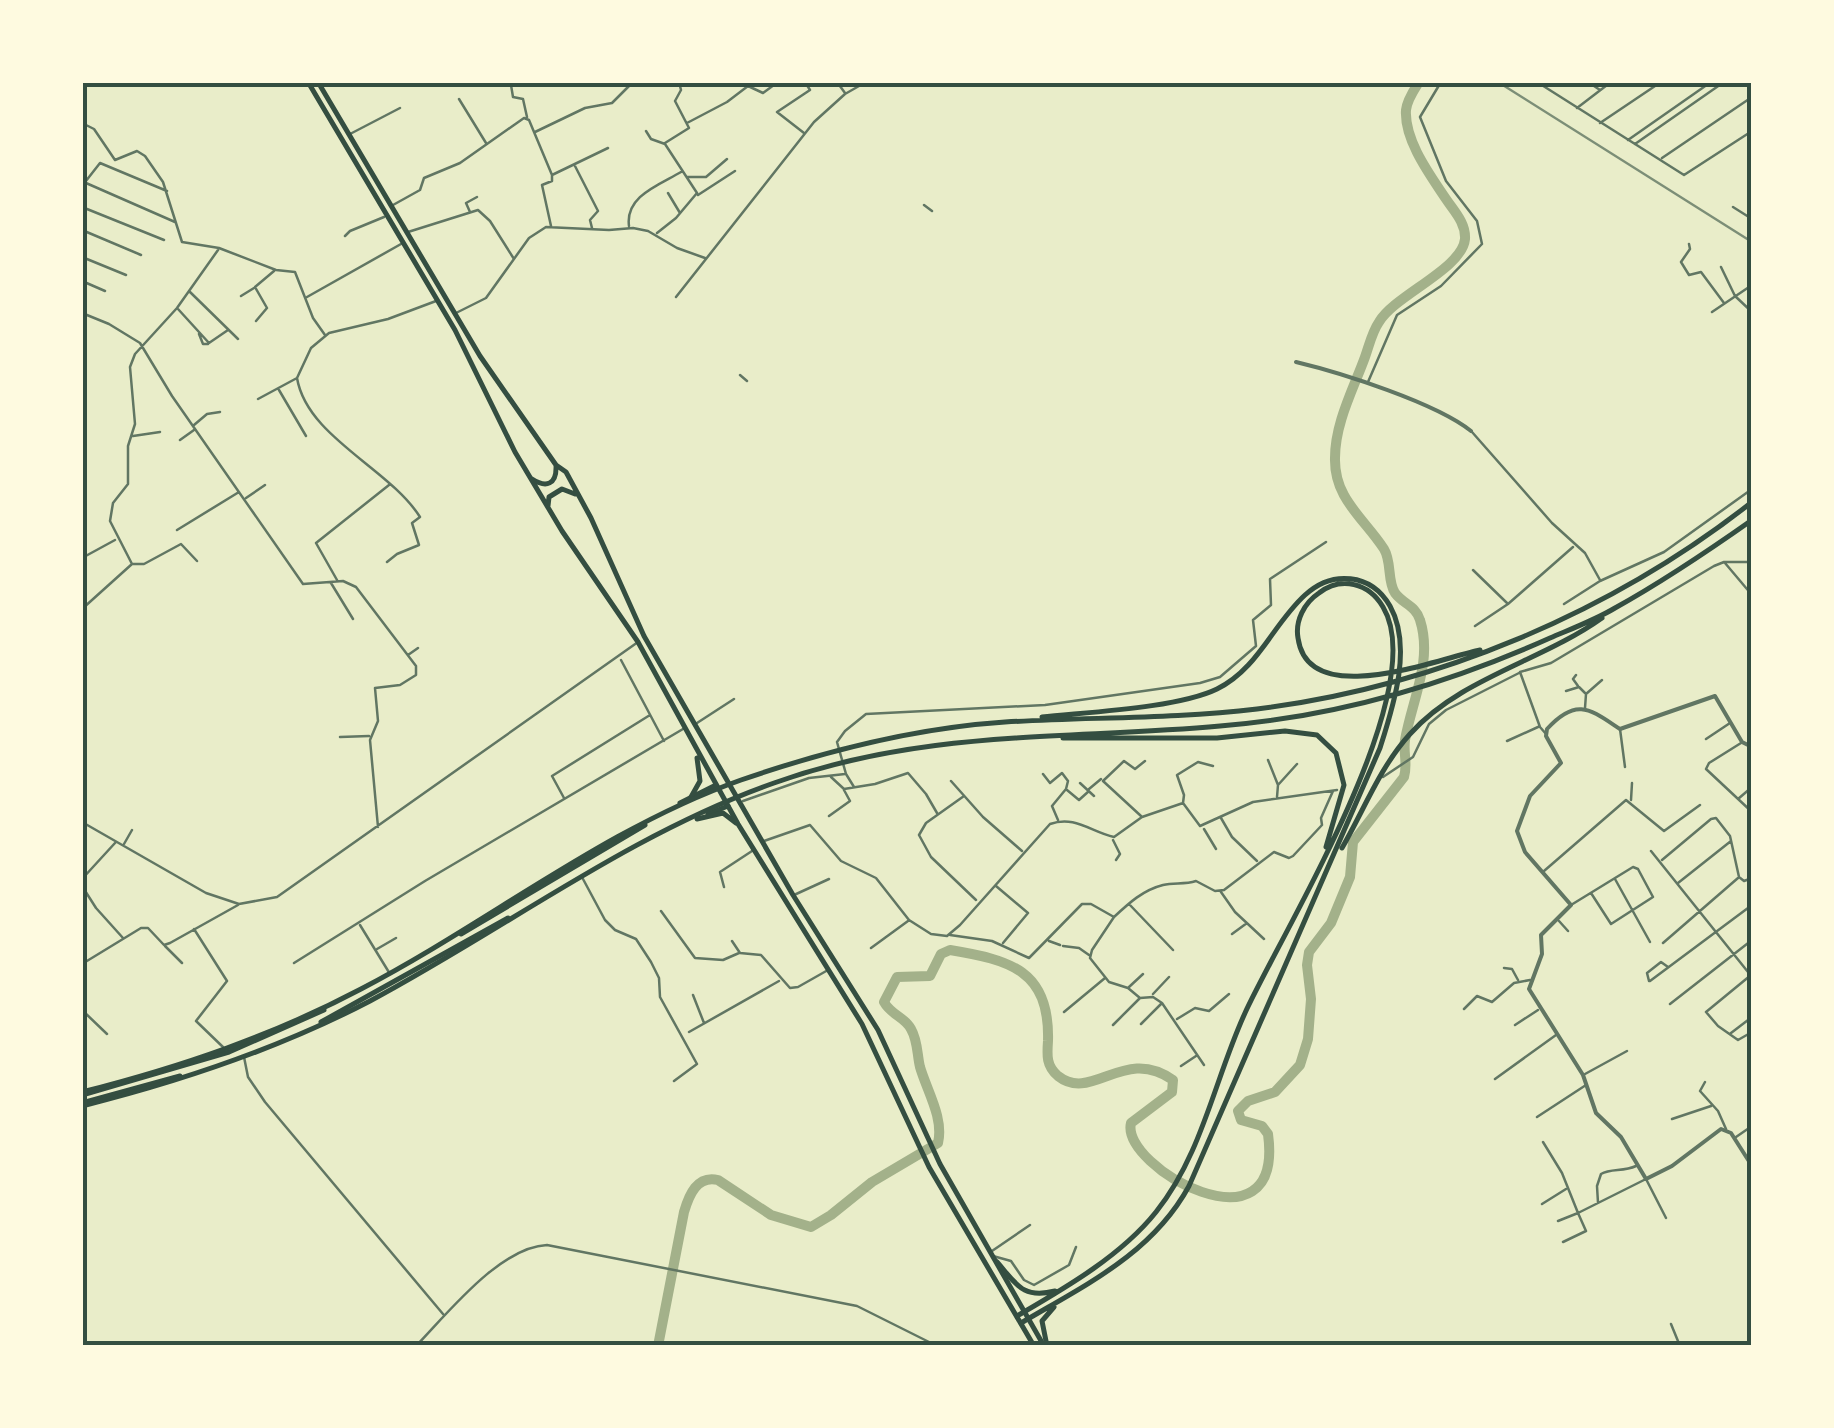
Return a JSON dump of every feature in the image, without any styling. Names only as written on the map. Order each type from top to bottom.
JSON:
[{"type":"main road","points":[[314,84],[349,134],[455,314],[556,465],[566,472],[644,636],[794,895],[878,1030],[940,1164],[1046,1346]]},
{"type":"main road","points":[[314,84],[438,301],[549,509],[638,642],[738,824],[870,1038],[930,1168],[1034,1346]]},
{"type":"main road","points":[[531,478],[542,486],[549,485],[556,465]]},
{"type":"main road","points":[[549,509],[549,497],[562,489],[578,497]]},
{"type":"main road","points":[[1316,591],[1304,608],[1298,628],[1299,643],[1310,664],[1326,674],[1343,677],[1403,669],[1497,647],[1602,599],[1696,542],[1752,502]]},
{"type":"main road","points":[[1329,872],[1395,752],[1448,701],[1578,634],[1752,520]]},
{"type":"main road","points":[[82,1093],[187,1063],[280,1029],[363,988],[585,858],[738,781],[867,744],[926,732],[1181,700],[1219,688],[1239,676],[1300,600],[1344,577],[1365,582],[1386,600],[1397,626],[1398,668],[1390,719],[1353,803],[1245,1012],[1190,1156],[1168,1195],[1126,1242],[1027,1315]]},
{"type":"main road","points":[[82,1104],[191,1076],[285,1042],[370,1001],[684,820],[776,782],[913,746],[1234,725],[1340,709],[1462,672],[1613,610]]},
{"type":"main road","points":[[1000,722],[1258,709],[1402,680],[1465,656]]},
{"type":"main road","points":[[1015,737],[1217,738],[1285,732],[1317,736],[1336,753],[1344,785],[1317,874]]},
{"type":"main road","points":[[691,796],[700,780],[695,749]]},
{"type":"main road","points":[[82,1104],[191,1069],[294,1025],[391,975],[691,796],[716,785]]},
{"type":"main road","points":[[728,806],[732,787]]},
{"type":"main road","points":[[1046,1346],[1042,1321],[1047,1313],[1141,1248],[1182,1200],[1329,872],[1353,803]]},
{"type":"main road","points":[[82,1093],[244,1056],[368,999],[638,842],[728,806]]},
{"type":"main road","points":[[697,819],[723,813],[738,824]]},
{"type":"main road","points":[[809,938],[817,933]]},
{"type":"main road","points":[[994,1256],[1026,1292],[1039,1295],[1060,1290]]},
{"type":"main road","points":[[1019,1319],[1065,1299]]},
{"type":"street","points":[[534,132],[585,108],[612,103],[633,82]]},
{"type":"street","points":[[665,144],[688,129],[675,101],[682,90],[680,82]]},
{"type":"street","points":[[687,123],[727,102],[747,84],[763,93],[778,82]]},
{"type":"street","points":[[804,133],[776,112],[810,90],[806,82]]},
{"type":"street","points":[[676,297],[804,133],[846,94],[866,82]]},
{"type":"street","points":[[1365,383],[1397,315],[1441,286],[1482,244],[1477,221],[1446,181],[1420,117],[1441,82]]},
{"type":"street","points":[[1537,82],[1686,175],[1752,132]]},
{"type":"street","points":[[1588,82],[1600,90]]},
{"type":"street","points":[[1577,108],[1610,82]]},
{"type":"street","points":[[1627,140],[1712,82]]},
{"type":"street","points":[[1634,144],[1724,82]]},
{"type":"street","points":[[838,83],[846,94]]},
{"type":"street","points":[[1600,123],[1661,83]]},
{"type":"street","points":[[511,85],[513,97],[524,99],[526,118],[552,175],[552,182],[540,188],[552,227]]},
{"type":"street","points":[[1700,91],[1703,97]]},
{"type":"street","points":[[1660,160],[1752,97]]},
{"type":"street","points":[[459,99],[486,144]]},
{"type":"street","points":[[349,134],[400,108]]},
{"type":"street","points":[[82,115],[115,160],[142,152],[167,192],[182,242],[219,248],[276,270],[295,272],[325,335]]},
{"type":"street","points":[[392,206],[420,190],[424,178],[460,163],[526,118]]},
{"type":"street","points":[[646,131],[651,139],[665,144],[697,194]]},
{"type":"street","points":[[552,175],[608,148]]},
{"type":"street","points":[[629,228],[627,214],[638,198],[684,174],[706,176],[727,159]]},
{"type":"street","points":[[167,192],[100,163],[84,185],[177,223]]},
{"type":"street","points":[[574,164],[598,211],[590,220],[592,229]]},
{"type":"street","points":[[656,234],[697,194],[708,191],[735,170]]},
{"type":"street","points":[[668,193],[680,214]]},
{"type":"street","points":[[470,212],[466,204],[477,197]]},
{"type":"street","points":[[924,205],[932,211]]},
{"type":"street","points":[[82,207],[164,240]]},
{"type":"street","points":[[1734,207],[1752,219]]},
{"type":"street","points":[[407,232],[470,212],[482,212],[514,259]]},
{"type":"street","points":[[346,236],[388,215]]},
{"type":"street","points":[[455,314],[486,298],[536,232],[552,227],[629,228],[656,234],[677,248],[705,258]]},
{"type":"street","points":[[82,230],[141,255]]},
{"type":"street","points":[[306,298],[401,244]]},
{"type":"street","points":[[1689,244],[1681,262],[1689,275],[1701,272],[1724,303]]},
{"type":"street","points":[[132,564],[117,539],[110,514],[115,500],[127,487],[135,424],[130,368],[136,354],[177,308],[219,248]]},
{"type":"street","points":[[82,257],[126,276]]},
{"type":"street","points":[[1721,267],[1735,296],[1752,312]]},
{"type":"street","points":[[241,296],[276,270]]},
{"type":"street","points":[[82,282],[105,290]]},
{"type":"street","points":[[1712,312],[1752,285]]},
{"type":"street","points":[[255,287],[266,308],[256,321]]},
{"type":"street","points":[[190,291],[238,338]]},
{"type":"street","points":[[258,399],[297,378],[311,348],[325,335],[438,301]]},
{"type":"street","points":[[177,308],[209,343],[228,330]]},
{"type":"street","points":[[82,313],[122,331],[143,348],[303,584],[348,581],[416,666],[416,675],[400,685],[375,688],[378,721],[370,736],[378,823]]},
{"type":"street","points":[[1296,362],[1365,383],[1471,431],[1574,546],[1585,553],[1600,581]]},
{"type":"street","points":[[740,375],[747,380]]},
{"type":"street","points":[[297,378],[304,400],[327,429],[412,504],[420,517],[412,523],[420,545],[387,562]]},
{"type":"street","points":[[278,389],[306,436]]},
{"type":"street","points":[[180,440],[206,414],[220,412]]},
{"type":"street","points":[[131,436],[160,432]]},
{"type":"street","points":[[338,581],[316,543],[390,484]]},
{"type":"street","points":[[246,498],[266,486]]},
{"type":"street","points":[[1564,604],[1600,581],[1664,552],[1752,489]]},
{"type":"street","points":[[176,530],[240,491]]},
{"type":"street","points":[[82,558],[117,539]]},
{"type":"street","points":[[854,787],[838,747],[839,737],[861,716],[875,712],[1045,705],[1220,677],[1256,646],[1252,620],[1271,605],[1271,577],[1326,542]]},
{"type":"street","points":[[82,609],[132,564],[146,563],[181,544],[196,561]]},
{"type":"street","points":[[1475,626],[1508,604],[1574,546]]},
{"type":"street","points":[[1349,789],[1400,768],[1414,756],[1424,732],[1446,710],[1520,672],[1551,663],[1724,562],[1752,562]]},
{"type":"street","points":[[1724,562],[1752,595]]},
{"type":"street","points":[[146,563],[150,570]]},
{"type":"street","points":[[1472,570],[1508,604]]},
{"type":"street","points":[[330,582],[353,619]]},
{"type":"street","points":[[164,945],[239,904],[277,897],[638,642]]},
{"type":"street","points":[[408,655],[418,648]]},
{"type":"street","points":[[620,657],[665,742]]},
{"type":"street","points":[[1520,672],[1540,727],[1561,763],[1530,796],[1517,830],[1520,844],[1571,905]]},
{"type":"street","points":[[1576,674],[1572,679],[1586,694]]},
{"type":"street","points":[[1585,708],[1586,694],[1602,680]]},
{"type":"street","points":[[1566,691],[1579,687]]},
{"type":"street","points":[[1620,729],[1711,695],[1720,700],[1742,742],[1752,747]]},
{"type":"street","points":[[696,724],[734,699]]},
{"type":"street","points":[[1546,734],[1553,722],[1585,708],[1596,711],[1620,729]]},
{"type":"street","points":[[565,799],[552,776],[650,715]]},
{"type":"street","points":[[1706,739],[1731,722]]},
{"type":"street","points":[[1507,740],[1540,727]]},
{"type":"street","points":[[294,963],[684,728]]},
{"type":"street","points":[[1620,729],[1625,767]]},
{"type":"street","points":[[340,737],[370,736]]},
{"type":"street","points":[[1742,742],[1706,769],[1752,812]]},
{"type":"street","points":[[1103,781],[1124,762],[1136,769],[1146,760]]},
{"type":"street","points":[[1268,760],[1278,785],[1276,798]]},
{"type":"street","points":[[1213,766],[1201,762],[1178,772],[1183,802],[1216,849]]},
{"type":"street","points":[[1278,785],[1297,764]]},
{"type":"street","points":[[844,789],[908,773],[937,814]]},
{"type":"street","points":[[1043,774],[1050,783],[1062,773],[1068,781],[1052,806],[1058,821]]},
{"type":"street","points":[[742,801],[809,778],[846,774]]},
{"type":"street","points":[[829,816],[850,800],[831,777]]},
{"type":"street","points":[[1066,789],[1078,800],[1100,778],[1142,817]]},
{"type":"street","points":[[951,781],[1023,852]]},
{"type":"street","points":[[1080,783],[1094,796]]},
{"type":"street","points":[[1630,801],[1632,783]]},
{"type":"street","points":[[1736,800],[1752,787]]},
{"type":"street","points":[[1203,826],[1244,805],[1335,790],[1321,818],[1322,826],[1292,856],[1274,852],[1220,891]]},
{"type":"street","points":[[964,796],[937,814],[919,835],[931,857],[978,902]]},
{"type":"street","points":[[1542,873],[1624,801],[1630,801],[1662,831],[1700,805]]},
{"type":"street","points":[[1111,838],[1142,817],[1183,802]]},
{"type":"street","points":[[1220,817],[1232,837],[1259,863]]},
{"type":"street","points":[[1660,862],[1711,818],[1722,822],[1732,840],[1739,877],[1752,878]]},
{"type":"street","points":[[82,822],[183,882],[239,904]]},
{"type":"street","points":[[950,935],[1050,824],[1074,822],[1111,838],[1120,854],[1116,860]]},
{"type":"street","points":[[764,841],[810,826],[841,861],[876,878],[910,920],[932,934],[1002,944],[1030,958],[1082,904],[1090,904],[1114,917]]},
{"type":"street","points":[[123,846],[132,830]]},
{"type":"street","points":[[1677,884],[1732,840]]},
{"type":"street","points":[[82,878],[116,842]]},
{"type":"street","points":[[724,887],[720,872],[754,850]]},
{"type":"street","points":[[1651,850],[1751,976],[1706,1012],[1740,1040],[1752,1032]]},
{"type":"street","points":[[1591,893],[1611,924],[1653,895],[1635,867],[1614,878],[1571,905],[1542,935],[1542,954],[1529,989],[1584,1075],[1596,1113],[1621,1137],[1666,1218]]},
{"type":"street","points":[[581,875],[605,920],[636,939],[659,978],[660,998],[697,1064],[674,1081]]},
{"type":"street","points":[[1663,943],[1739,877]]},
{"type":"street","points":[[1614,878],[1650,942]]},
{"type":"street","points":[[794,895],[829,879]]},
{"type":"street","points":[[1090,955],[1114,917],[1128,903],[1168,883],[1182,886],[1196,882],[1220,891],[1264,939]]},
{"type":"street","points":[[82,886],[123,938]]},
{"type":"street","points":[[996,886],[1028,913],[1002,944]]},
{"type":"street","points":[[1128,903],[1173,950]]},
{"type":"street","points":[[1669,968],[1662,962],[1646,975],[1652,982],[1752,906]]},
{"type":"street","points":[[661,911],[695,958],[723,960],[740,953],[760,953],[794,988],[828,970]]},
{"type":"street","points":[[1557,919],[1568,932]]},
{"type":"street","points":[[871,948],[910,920]]},
{"type":"street","points":[[1232,934],[1247,923]]},
{"type":"street","points":[[359,924],[391,975]]},
{"type":"street","points":[[82,964],[123,938],[148,928],[182,963]]},
{"type":"street","points":[[194,929],[227,982],[196,1020],[229,1052]]},
{"type":"street","points":[[376,950],[396,938]]},
{"type":"street","points":[[1048,940],[1079,948],[1090,955],[1105,978],[1140,998]]},
{"type":"street","points":[[1670,1004],[1752,940]]},
{"type":"street","points":[[732,941],[740,953]]},
{"type":"street","points":[[1504,968],[1512,969],[1519,981]]},
{"type":"street","points":[[1128,988],[1143,974]]},
{"type":"street","points":[[1150,997],[1169,977]]},
{"type":"street","points":[[1064,1012],[1105,978]]},
{"type":"street","points":[[689,1032],[782,979]]},
{"type":"street","points":[[1464,1009],[1478,996],[1492,1002],[1519,981],[1530,980]]},
{"type":"street","points":[[1175,1020],[1194,1008],[1208,1011],[1229,994]]},
{"type":"street","points":[[692,995],[705,1024]]},
{"type":"street","points":[[1113,1025],[1140,998],[1150,997],[1162,1003],[1204,1065]]},
{"type":"street","points":[[1141,1024],[1162,1003]]},
{"type":"street","points":[[1515,1025],[1540,1009]]},
{"type":"street","points":[[82,1010],[107,1034]]},
{"type":"street","points":[[1730,1034],[1752,1016]]},
{"type":"street","points":[[82,1022],[89,1019]]},
{"type":"street","points":[[1495,1079],[1558,1034]]},
{"type":"street","points":[[1584,1075],[1628,1051]]},
{"type":"street","points":[[1181,1066],[1198,1055]]},
{"type":"street","points":[[244,1056],[248,1077],[265,1102],[445,1316]]},
{"type":"street","points":[[1705,1082],[1700,1091],[1749,1164]]},
{"type":"street","points":[[1537,1117],[1587,1084]]},
{"type":"street","points":[[1672,1119],[1712,1106]]},
{"type":"street","points":[[1735,1138],[1752,1126]]},
{"type":"street","points":[[1558,1221],[1672,1166],[1716,1130],[1726,1129]]},
{"type":"street","points":[[1544,1142],[1585,1233],[1563,1242]]},
{"type":"street","points":[[1749,1164],[1752,1156]]},
{"type":"street","points":[[1598,1204],[1597,1186],[1602,1174],[1638,1165]]},
{"type":"street","points":[[1542,1204],[1567,1188]]},
{"type":"street","points":[[994,1256],[1030,1225]]},
{"type":"street","points":[[416,1346],[504,1260],[528,1247],[547,1246],[857,1306],[937,1346]]},
{"type":"street","points":[[994,1256],[1012,1261],[1024,1280],[1034,1285],[1069,1265],[1076,1247]]},
{"type":"street","points":[[1671,1324],[1680,1346]]},
{"type":"waterway","points":[[658,1346],[684,1212],[699,1183],[718,1180],[771,1215],[811,1227],[872,1182],[938,1143],[937,1114],[913,1034],[884,1002],[897,977],[930,976],[941,954],[950,950],[1008,964],[1034,984],[1047,1017],[1048,1060],[1058,1076],[1083,1083],[1139,1068],[1173,1080],[1172,1092],[1131,1123],[1134,1141],[1150,1161],[1174,1179],[1202,1192],[1229,1197],[1252,1191],[1267,1171],[1268,1134],[1262,1126],[1241,1120],[1238,1111],[1248,1101],[1275,1092],[1300,1065],[1308,1039],[1309,952],[1331,923],[1350,877],[1353,842],[1404,777],[1405,740],[1423,665],[1418,615],[1395,593],[1386,554],[1345,497],[1335,458],[1341,419],[1377,326],[1387,312],[1453,261],[1465,239],[1462,222],[1426,168],[1409,133],[1407,106],[1419,82]]},
{"type":"railway","points":[[1498,82],[1752,242]]}]
